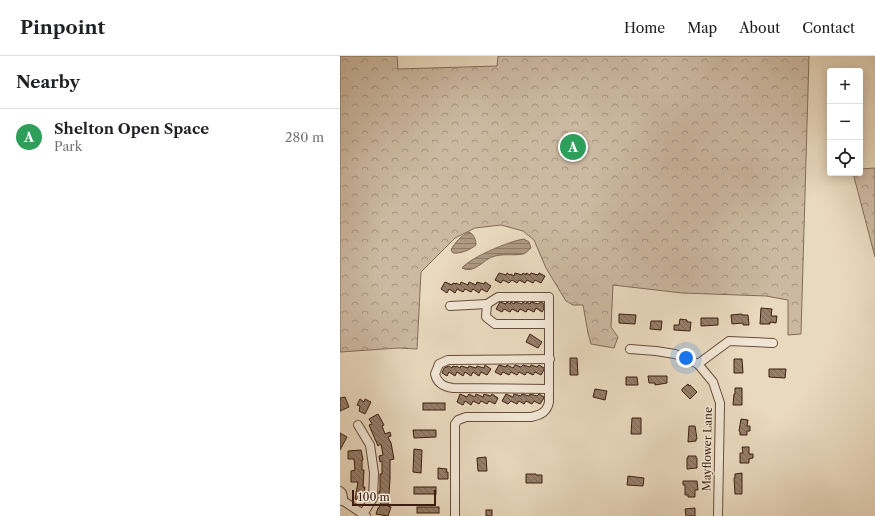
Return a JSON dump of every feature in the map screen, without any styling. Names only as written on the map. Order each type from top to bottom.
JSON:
[{"type":"street","points":[[450,306],[487,304],[498,297],[549,297],[550,359],[548,406],[545,412],[532,417],[466,417],[457,422],[455,429],[455,516]]},
{"type":"street","points":[[487,304],[486,317],[495,324],[549,324]]},
{"type":"street","points":[[698,364],[729,341],[773,343]]},
{"type":"street","name":"Mayflower Lane","points":[[630,349],[675,354],[698,364],[713,382],[720,403],[718,516]]},
{"type":"street","points":[[549,389],[449,388],[440,383],[435,374],[439,364],[448,360],[550,359]]},
{"type":"street","points":[[341,497],[364,515],[373,498],[374,473],[370,445],[358,425]]},
{"type":"green space","points":[[340,56],[397,56],[398,69],[497,66],[498,56],[809,56],[801,334],[788,335],[788,300],[766,296],[682,293],[613,285],[611,327],[618,337],[614,348],[591,344],[583,305],[573,305],[566,301],[546,268],[534,240],[523,231],[501,225],[475,228],[455,238],[421,272],[417,349],[398,348],[340,352]]},
{"type":"green space","points":[[875,168],[875,257],[854,176],[863,176],[863,169]]},
{"type":"shaded area","points":[[469,232],[474,237],[476,245],[465,251],[453,253],[451,250],[454,244]]},
{"type":"shaded area","points":[[524,239],[529,242],[531,248],[524,254],[496,256],[474,268],[462,268],[474,259],[491,250]]},
{"type":"building","points":[[499,273],[506,275],[507,273],[514,276],[515,273],[522,275],[523,273],[526,275],[526,273],[530,275],[531,273],[538,275],[539,273],[545,276],[541,283],[535,280],[533,283],[527,280],[525,283],[519,280],[517,283],[512,280],[509,283],[503,280],[501,283],[495,280]]},
{"type":"building","points":[[445,282],[452,285],[453,283],[456,283],[460,285],[461,282],[468,285],[469,282],[476,285],[477,282],[484,284],[485,282],[491,286],[487,292],[481,289],[479,293],[473,289],[471,292],[465,289],[463,292],[457,289],[455,293],[449,289],[447,293],[441,289]]},
{"type":"building","points":[[500,302],[506,304],[507,302],[510,304],[511,302],[514,304],[515,302],[522,304],[523,302],[526,304],[527,302],[530,304],[531,302],[538,304],[541,302],[544,304],[544,309],[542,312],[536,308],[534,312],[528,309],[526,312],[520,309],[518,312],[512,309],[510,312],[504,309],[502,312],[496,309]]},
{"type":"building","points":[[761,308],[772,309],[771,316],[777,316],[776,323],[770,322],[770,324],[760,324]]},
{"type":"building","points":[[619,314],[636,315],[635,324],[619,323]]},
{"type":"building","points":[[731,315],[748,315],[749,325],[743,325],[743,323],[732,324]]},
{"type":"building","points":[[701,318],[718,318],[718,325],[701,326]]},
{"type":"building","points":[[680,319],[691,322],[690,331],[674,330],[674,325],[679,325]]},
{"type":"building","points":[[651,321],[662,321],[661,330],[650,329]]},
{"type":"building","points":[[530,334],[542,342],[538,348],[526,342]]},
{"type":"building","points":[[570,358],[577,358],[578,375],[570,375]]},
{"type":"building","points":[[734,359],[742,359],[743,373],[734,373]]},
{"type":"building","points":[[485,365],[491,369],[487,375],[481,372],[479,376],[473,372],[471,376],[465,372],[463,376],[457,372],[455,376],[449,372],[447,376],[442,373],[444,368],[449,366],[452,368],[453,366],[456,366],[460,368],[461,366],[468,368],[469,366],[476,368],[477,366],[484,368]]},
{"type":"building","points":[[499,365],[506,367],[507,365],[513,368],[515,365],[530,367],[531,365],[537,367],[539,365],[544,368],[544,370],[541,375],[535,372],[533,375],[527,372],[525,375],[519,372],[517,375],[511,372],[509,375],[503,372],[501,375],[495,372]]},
{"type":"building","points":[[769,369],[786,369],[785,378],[769,377]]},
{"type":"building","points":[[648,376],[667,376],[667,383],[655,385],[655,383],[649,383]]},
{"type":"building","points":[[626,377],[637,377],[638,385],[626,385]]},
{"type":"building","points":[[688,384],[697,392],[690,399],[682,391],[682,389]]},
{"type":"building","points":[[735,388],[742,388],[742,405],[733,405]]},
{"type":"building","points":[[595,389],[607,391],[605,400],[593,397]]},
{"type":"building","points":[[460,394],[467,397],[469,394],[475,397],[476,394],[483,397],[484,394],[491,396],[492,394],[498,398],[495,404],[489,401],[487,404],[481,401],[479,404],[473,401],[471,405],[465,401],[463,405],[457,402]]},
{"type":"building","points":[[506,394],[513,397],[514,394],[529,396],[530,394],[537,396],[539,394],[544,398],[540,404],[534,401],[532,404],[526,401],[524,404],[519,401],[517,404],[511,401],[508,404],[502,401]]},
{"type":"building","points":[[345,397],[349,407],[340,411],[340,398]]},
{"type":"building","points":[[360,399],[364,402],[365,399],[371,402],[365,414],[359,411],[360,406],[357,405]]},
{"type":"building","points":[[423,403],[445,403],[445,410],[423,410]]},
{"type":"building","points":[[378,414],[384,425],[382,426],[385,434],[390,432],[391,436],[388,437],[391,443],[394,459],[390,460],[388,506],[391,507],[388,516],[376,514],[382,498],[379,498],[382,461],[380,462],[379,456],[383,455],[381,444],[378,446],[369,425],[372,424],[369,419]]},
{"type":"building","points":[[632,418],[641,418],[641,434],[631,434]]},
{"type":"building","points":[[741,419],[748,420],[747,426],[750,426],[750,431],[747,431],[747,435],[740,435],[739,431]]},
{"type":"building","points":[[689,426],[695,426],[696,441],[688,442]]},
{"type":"building","points":[[413,430],[436,430],[436,437],[414,438]]},
{"type":"building","points":[[340,433],[347,437],[340,450]]},
{"type":"building","points":[[742,447],[749,447],[749,454],[753,454],[753,458],[749,459],[749,463],[740,463],[740,453],[743,453]]},
{"type":"building","points":[[414,449],[422,450],[421,473],[413,472]]},
{"type":"building","points":[[361,450],[363,460],[362,470],[364,470],[363,487],[365,487],[363,501],[355,499],[358,482],[351,482],[351,471],[355,470],[354,459],[348,459],[348,451]]},
{"type":"building","points":[[688,456],[696,456],[697,468],[687,469]]},
{"type":"building","points":[[486,457],[487,471],[478,471],[477,458]]},
{"type":"building","points":[[438,468],[447,469],[446,472],[448,472],[448,479],[438,479]]},
{"type":"building","points":[[742,473],[742,494],[735,494],[735,474]]},
{"type":"building","points":[[526,474],[542,475],[542,483],[526,483]]},
{"type":"building","points":[[628,476],[644,478],[643,486],[627,485]]},
{"type":"building","points":[[683,481],[697,481],[698,490],[695,490],[695,497],[688,497],[688,495],[685,495],[685,485],[683,485]]},
{"type":"building","points":[[414,487],[436,487],[436,494],[414,494]]},
{"type":"building","points":[[417,507],[439,507],[439,513],[417,513]]},
{"type":"building","points":[[695,508],[695,516],[686,516],[685,509]]},
{"type":"building","points":[[486,510],[492,510],[492,516],[486,516]]},
{"type":"place","name":"Shelton Open Space","points":[[573,147]]}]
